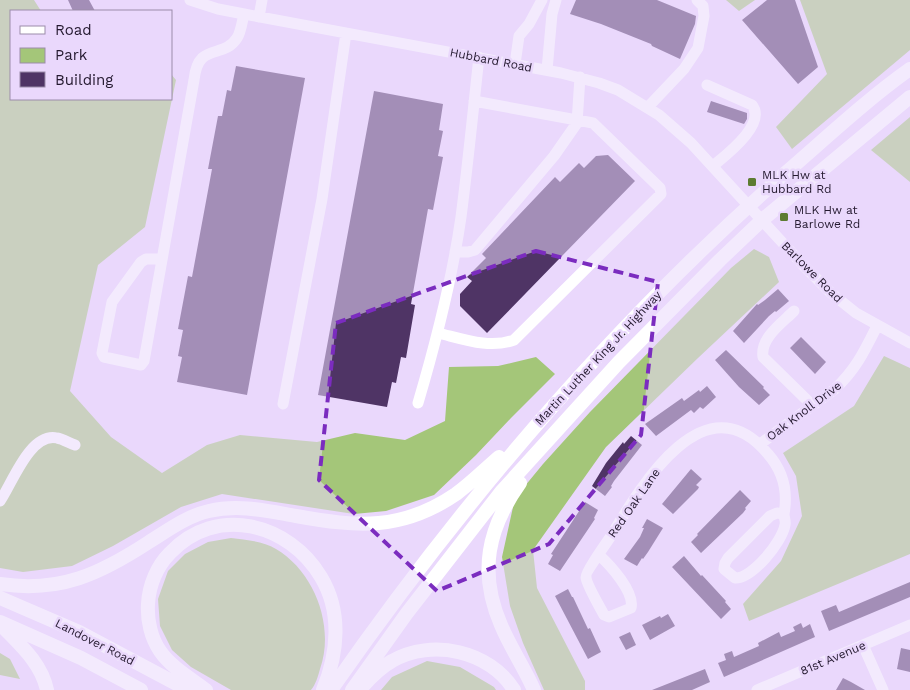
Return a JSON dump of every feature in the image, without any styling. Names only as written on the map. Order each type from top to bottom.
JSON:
[{"type":"main road","name":"Martin Luther King Jr. Highway","points":[[331,690],[430,554],[532,428],[632,320],[749,206],[816,146],[910,69]]},
{"type":"main road","name":"Martin Luther King Jr. Highway","points":[[352,690],[407,613],[501,492],[655,325],[762,220],[910,97]]},
{"type":"main road","points":[[0,584],[47,586],[84,578],[119,561],[188,518],[218,509],[248,508],[333,523],[359,525],[411,516],[435,506],[457,493],[532,428]]},
{"type":"main road","points":[[534,690],[497,616],[490,591],[489,561],[491,540],[498,519],[511,496],[549,440]]},
{"type":"main road","points":[[206,690],[176,668],[157,646],[149,624],[148,598],[160,565],[180,543],[204,530],[231,524],[259,528],[287,540],[311,563],[323,580],[334,608],[335,639],[333,660],[323,690]]},
{"type":"main road","name":"Landover Road","points":[[0,598],[79,632],[188,690]]},
{"type":"main road","points":[[0,623],[34,661],[42,675],[46,690]]},
{"type":"main road","name":"Landover Road","points":[[0,623],[66,652],[141,690]]},
{"type":"main road","points":[[359,690],[383,667],[399,657],[420,651],[439,650],[459,652],[480,659],[497,670],[514,690]]},
{"type":"street","name":"Hubbard Road","points":[[190,0],[227,5],[244,14],[259,17],[547,70],[580,77],[618,90],[648,107],[673,126],[749,206]]},
{"type":"street","points":[[259,17],[262,0]]},
{"type":"street","points":[[515,64],[520,36],[542,0]]},
{"type":"street","points":[[547,70],[552,14],[556,0]]},
{"type":"street","points":[[648,107],[684,69],[698,48],[704,16],[703,6],[697,0]]},
{"type":"street","points":[[162,258],[146,259],[141,262],[112,302],[102,353],[104,357],[141,364],[144,361],[196,65],[208,53],[232,44],[239,34],[244,14]]},
{"type":"street","points":[[283,404],[322,199],[346,33]]},
{"type":"street","points":[[418,403],[438,333],[455,252],[479,57]]},
{"type":"street","points":[[455,252],[474,250],[554,156],[577,123],[580,77]]},
{"type":"street","points":[[707,85],[752,105],[756,116],[751,129],[713,166]]},
{"type":"street","points":[[438,333],[488,344],[503,344],[514,340],[661,194],[660,188],[593,123],[474,101]]},
{"type":"street","name":"Barlowe Road","points":[[749,206],[831,293],[850,309],[910,344]]},
{"type":"street","points":[[794,311],[768,338],[764,345],[763,353],[769,364],[812,405]]},
{"type":"street","name":"Oak Knoll Drive","points":[[760,444],[835,389],[854,369],[878,326]]},
{"type":"street","name":"Red Oak Lane","points":[[596,560],[650,477],[685,441],[704,430],[723,427],[741,432],[760,444]]},
{"type":"street","points":[[0,501],[34,446],[49,438],[56,438],[74,445]]},
{"type":"street","points":[[760,444],[772,457],[782,477],[786,494],[785,528],[768,555],[758,566],[740,578],[730,575],[724,569],[728,558],[770,516],[776,513],[784,514]]},
{"type":"street","points":[[596,560],[612,567],[621,579],[632,603],[631,608],[609,617],[604,615],[585,578],[587,571],[596,560]]},
{"type":"street","name":"81st Avenue","points":[[757,690],[910,625]]},
{"type":"street","points":[[862,645],[882,690]]},
{"type":"highlighted area","points":[[536,251],[658,282],[641,435],[549,544],[437,591],[319,480],[336,323]]},
{"type":"green space","points":[[0,0],[34,0],[40,10],[10,10],[10,100],[172,100],[145,227],[98,265],[70,391],[111,437],[162,473],[207,445],[240,435],[317,442],[355,433],[405,440],[445,421],[449,367],[498,366],[536,357],[555,374],[434,495],[386,511],[354,514],[222,494],[181,507],[113,546],[72,566],[23,572],[0,568]]},
{"type":"green space","points":[[726,0],[755,0],[739,11]]},
{"type":"green space","points":[[800,0],[910,0],[910,50],[792,149],[776,127],[827,74]]},
{"type":"green space","points":[[172,75],[176,80],[172,99]]},
{"type":"green space","points":[[910,117],[910,182],[871,150]]},
{"type":"green space","points":[[754,249],[769,257],[779,282],[606,447],[533,550],[537,588],[585,681],[585,690],[544,690],[523,643],[510,606],[502,557],[515,498],[590,412],[731,268]]},
{"type":"green space","points":[[884,356],[910,368],[910,554],[749,621],[743,604],[781,561],[802,516],[796,476],[783,453],[854,406]]},
{"type":"green space","points":[[231,538],[248,540],[276,549],[290,559],[311,586],[323,619],[325,636],[324,653],[320,669],[316,683],[311,690],[231,690],[191,667],[172,650],[160,626],[158,599],[168,571],[185,554],[208,542]]},
{"type":"green space","points":[[0,653],[10,659],[20,679],[0,675]]},
{"type":"green space","points":[[427,661],[460,667],[496,690],[381,690],[392,677]]},
{"type":"building","points":[[68,0],[89,0],[94,10],[73,10]]},
{"type":"building","points":[[576,0],[657,0],[696,16],[695,24],[680,59],[651,44],[570,14]]},
{"type":"building","points":[[767,0],[795,0],[818,67],[798,84],[742,20]]},
{"type":"building","points":[[236,66],[305,78],[247,395],[177,382],[182,357],[178,356],[183,330],[178,329],[188,276],[192,277],[212,169],[208,169],[218,116],[222,116],[227,90],[231,91]]},
{"type":"building","points":[[374,91],[443,104],[439,130],[443,131],[438,156],[443,157],[433,210],[428,209],[411,304],[415,305],[406,358],[401,357],[396,383],[392,382],[387,407],[318,395]]},
{"type":"building","points":[[711,101],[747,113],[747,119],[744,124],[707,112]]},
{"type":"building","points":[[608,155],[635,181],[487,333],[460,306],[460,294],[472,281],[467,277],[486,258],[482,254],[555,177],[560,182],[579,163],[584,168],[596,156]]},
{"type":"building","points":[[778,289],[789,301],[769,316],[744,343],[733,331],[757,304]]},
{"type":"building","points":[[801,337],[826,362],[815,374],[790,348]]},
{"type":"building","points":[[726,350],[770,395],[759,405],[739,387],[715,360]]},
{"type":"building","points":[[707,386],[716,397],[703,409],[700,407],[694,413],[691,410],[656,436],[645,424],[682,398],[684,401]]},
{"type":"building","points":[[631,436],[642,445],[614,481],[605,496],[592,486],[606,463],[623,442],[624,444]]},
{"type":"building","points":[[691,469],[702,479],[696,485],[699,487],[673,514],[662,504]]},
{"type":"building","points":[[740,490],[751,501],[743,513],[701,553],[691,542]]},
{"type":"building","points":[[585,502],[598,510],[595,519],[560,571],[548,564],[553,555],[551,554]]},
{"type":"building","points":[[647,519],[663,528],[637,566],[624,559],[640,537]]},
{"type":"building","points":[[684,556],[726,601],[731,609],[721,619],[672,567]]},
{"type":"building","points":[[910,582],[910,597],[829,631],[821,611],[836,605],[839,612]]},
{"type":"building","points":[[568,589],[601,652],[588,659],[555,596]]},
{"type":"building","points":[[668,614],[675,626],[650,640],[642,625]]},
{"type":"building","points":[[801,623],[803,628],[810,624],[815,637],[724,677],[718,663],[726,660],[724,654],[732,651],[734,657],[759,646],[758,643],[779,632],[781,637],[795,631],[793,627]]},
{"type":"building","points":[[630,632],[636,645],[626,650],[619,637]]},
{"type":"building","points":[[901,648],[910,650],[910,672],[897,669]]},
{"type":"building","points":[[705,669],[710,682],[692,690],[652,690]]},
{"type":"building","points":[[843,678],[851,682],[865,690],[836,690]]},
{"type":"place","name":"MLK Hw at Hubbard Rd","points":[[752,182]]},
{"type":"place","name":"MLK Hw at Barlowe Rd","points":[[784,217]]}]
